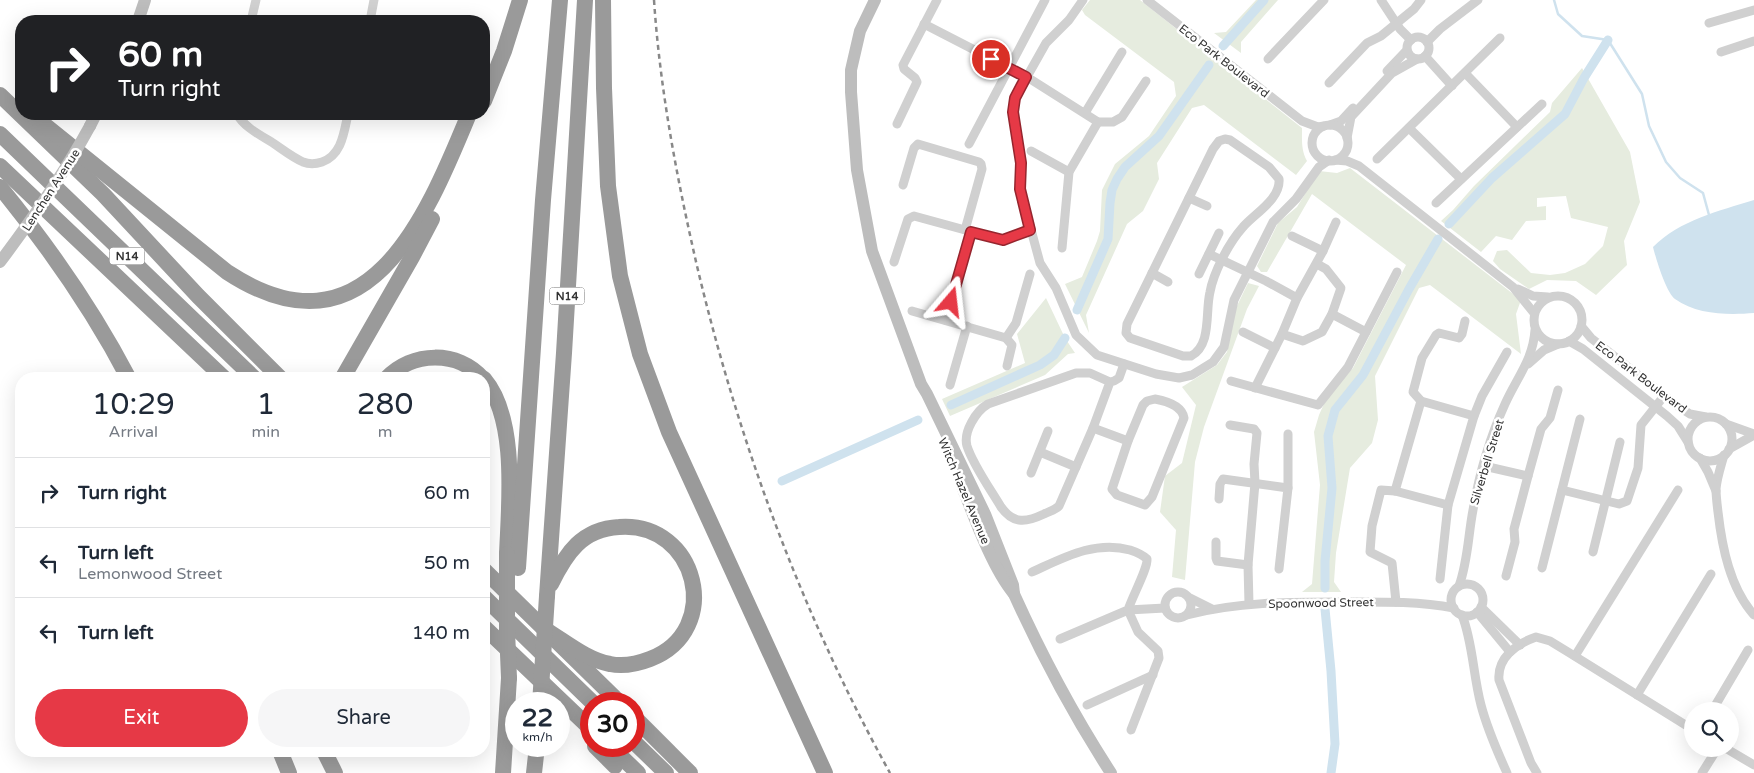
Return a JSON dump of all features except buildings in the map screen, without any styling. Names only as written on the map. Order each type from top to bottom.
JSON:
[{"type":"highway","points":[[490,63],[514,0]]},
{"type":"highway","points":[[490,86],[504,51],[520,0]]},
{"type":"highway","name":"N14","points":[[503,773],[543,200],[560,0]]},
{"type":"highway","name":"N14","points":[[541,692],[564,353],[585,0]]},
{"type":"highway","points":[[603,0],[608,186],[620,276],[640,354],[669,432],[825,773]]},
{"type":"highway","points":[[0,89],[15,101]]},
{"type":"highway","points":[[0,95],[15,109]]},
{"type":"highway","points":[[26,120],[96,187],[204,302],[274,372]]},
{"type":"highway","points":[[38,120],[227,272],[245,284],[280,298],[312,301],[334,298],[354,290],[381,271],[392,260],[407,240],[423,213],[467,120]]},
{"type":"highway","points":[[346,372],[433,217],[475,120]]},
{"type":"highway","name":"N14","points":[[0,134],[248,372]]},
{"type":"highway","name":"N14","points":[[0,166],[218,372]]},
{"type":"highway","points":[[0,187],[58,262],[99,326],[125,372]]},
{"type":"highway","points":[[394,372],[401,366],[423,358],[432,357],[465,364],[475,372]]},
{"type":"highway","points":[[490,389],[500,406],[506,432],[508,479],[507,639],[510,678]]},
{"type":"highway","points":[[546,630],[597,660],[609,664],[635,664],[660,654],[680,637],[691,618],[694,595],[691,574],[684,560],[673,546],[645,529],[622,526],[594,532],[582,540],[566,556],[547,594]]},
{"type":"highway","points":[[490,576],[609,692]]},
{"type":"highway","points":[[490,603],[582,692]]},
{"type":"highway","points":[[490,633],[544,692]]},
{"type":"highway","points":[[490,633],[580,719]]},
{"type":"highway","points":[[570,720],[580,730]]},
{"type":"highway","points":[[645,728],[690,773]]},
{"type":"highway","points":[[645,753],[666,773]]},
{"type":"highway","points":[[282,757],[289,773]]},
{"type":"highway","points":[[327,757],[335,773]]},
{"type":"highway","points":[[536,773],[537,757]]},
{"type":"highway","points":[[606,757],[622,773]]},
{"type":"highway","points":[[621,757],[638,773]]},
{"type":"street","points":[[140,15],[146,0]]},
{"type":"street","points":[[252,15],[256,0]]},
{"type":"street","points":[[371,15],[374,0]]},
{"type":"street","name":"Witch Hazel Avenue","points":[[875,0],[860,31],[851,70],[856,157],[872,251],[921,384],[991,530],[1013,585],[1014,594],[1042,654],[1111,773]]},
{"type":"street","name":"Witch Hazel Avenue","points":[[866,213],[866,179],[859,100],[859,72],[867,34],[884,0]]},
{"type":"street","points":[[897,124],[917,82],[904,69],[903,65],[938,0]]},
{"type":"street","points":[[969,144],[1045,0]]},
{"type":"street","points":[[1083,0],[1069,20],[1046,43],[1015,98],[1013,112],[1021,163],[1020,189],[1040,263],[1056,288],[1076,335],[1097,355],[1178,378],[1192,375],[1213,362],[1224,347],[1232,307],[1273,222],[1296,199],[1319,167],[1344,152],[1351,117],[1392,73],[1421,57],[1428,49],[1426,42],[1420,38],[1411,40],[1407,50],[1341,121],[1318,130],[1312,141],[1316,161],[1309,179]]},
{"type":"street","name":"Eco Park Boulevard","points":[[1147,0],[1302,121],[1318,127],[1327,126]]},
{"type":"street","points":[[1268,60],[1324,0]]},
{"type":"street","points":[[1381,0],[1411,40]]},
{"type":"street","points":[[1329,83],[1366,43],[1379,38],[1414,10],[1421,0]]},
{"type":"street","points":[[1426,42],[1478,0]]},
{"type":"street","points":[[1709,23],[1754,10]]},
{"type":"street","points":[[924,24],[1026,77],[1098,122],[1113,122],[1122,118],[1146,82]]},
{"type":"street","points":[[1378,159],[1500,38]]},
{"type":"street","points":[[1721,52],[1754,41]]},
{"type":"street","points":[[1407,50],[1410,56],[1421,57],[1452,86]]},
{"type":"street","points":[[1085,113],[1122,52]]},
{"type":"street","points":[[1465,73],[1517,127]]},
{"type":"street","points":[[1436,203],[1542,104]]},
{"type":"street","name":"Lenchen Avenue","points":[[0,262],[67,167],[93,120]]},
{"type":"street","points":[[240,120],[294,157],[308,163],[319,163],[329,159],[337,152],[342,141],[347,120]]},
{"type":"street","name":"Eco Park Boulevard","points":[[1302,121],[1311,135],[1312,141]]},
{"type":"street","points":[[1062,248],[1069,172],[1098,122]]},
{"type":"street","points":[[1327,126],[1341,129],[1351,153],[1359,166]]},
{"type":"street","points":[[1409,128],[1461,179]]},
{"type":"street","points":[[1225,139],[1230,140],[1269,167],[1279,179],[1278,188],[1272,197],[1242,227],[1222,260],[1210,291],[1203,341],[1197,352],[1191,356],[1170,352],[1136,341],[1126,335],[1127,324],[1189,198],[1217,144],[1225,139]]},
{"type":"street","points":[[903,185],[914,148],[918,144],[982,164],[968,231],[945,320]]},
{"type":"street","points":[[1030,151],[1069,172]]},
{"type":"street","points":[[1315,153],[1324,160],[1347,161],[1359,166],[1513,287],[1534,313]]},
{"type":"street","points":[[1189,198],[1207,206]]},
{"type":"street","points":[[894,262],[908,219],[912,216],[918,216],[1003,240],[1030,230]]},
{"type":"street","points":[[1254,388],[1282,334],[1297,298],[1317,264],[1336,222]]},
{"type":"street","points":[[1198,274],[1219,233]]},
{"type":"street","points":[[1292,236],[1323,251]]},
{"type":"street","points":[[1208,254],[1248,272],[1297,298]]},
{"type":"street","points":[[1282,334],[1303,342],[1322,332],[1332,314],[1341,288],[1326,269],[1317,264]]},
{"type":"street","points":[[1231,381],[1317,405],[1348,367],[1397,272]]},
{"type":"street","points":[[1152,273],[1168,282]]},
{"type":"street","points":[[1006,338],[1016,323],[1030,274]]},
{"type":"street","points":[[1513,287],[1533,296],[1563,296],[1576,304],[1580,311],[1581,326],[1579,332],[1569,341],[1551,344],[1544,340],[1535,330],[1534,313],[1542,301],[1548,297]]},
{"type":"street","points":[[912,311],[1006,338],[1012,345],[1006,366]]},
{"type":"street","points":[[1332,314],[1366,332]]},
{"type":"street","points":[[1465,321],[1459,338],[1437,334],[1422,358],[1413,389],[1414,394],[1421,401],[1474,416]]},
{"type":"street","points":[[950,385],[968,326]]},
{"type":"street","name":"Eco Park Boulevard","points":[[1581,326],[1591,338],[1664,396],[1690,414],[1706,417]]},
{"type":"street","name":"Silverbell Street","points":[[1456,589],[1467,563],[1473,510],[1494,433],[1506,402],[1526,366],[1533,346],[1535,330]]},
{"type":"street","points":[[1243,332],[1275,348]]},
{"type":"street","name":"Eco Park Boulevard","points":[[1569,341],[1656,407],[1678,426],[1688,442]]},
{"type":"street","name":"Silverbell Street","points":[[1526,366],[1544,350],[1558,344]]},
{"type":"street","points":[[1440,579],[1448,505],[1474,416],[1482,396],[1507,352]]},
{"type":"street","points":[[1110,382],[1090,373],[1076,373],[988,404],[976,412],[968,434],[967,446],[1005,513],[1015,519],[1029,520],[1056,509],[1062,501],[1110,382],[1119,378],[1124,364]]},
{"type":"street","points":[[1506,576],[1515,542],[1514,529],[1541,428],[1550,418],[1558,390]]},
{"type":"street","points":[[1562,490],[1619,504],[1627,501],[1638,468],[1641,425],[1664,396]]},
{"type":"street","points":[[1161,400],[1179,408],[1182,412],[1183,423],[1152,497],[1145,505],[1117,494],[1112,489],[1128,441],[1143,405],[1147,401],[1161,400]]},
{"type":"street","points":[[1395,491],[1421,401]]},
{"type":"street","points":[[1716,491],[1700,458],[1690,448],[1688,442],[1692,426],[1698,420],[1706,417],[1720,420],[1754,434]]},
{"type":"street","points":[[1542,568],[1580,419]]},
{"type":"street","points":[[1726,424],[1731,436],[1719,472],[1716,491],[1720,531],[1734,580],[1747,607],[1754,616]]},
{"type":"street","points":[[1230,425],[1256,431],[1255,483],[1248,565],[1249,604]]},
{"type":"street","points":[[1092,428],[1128,441]]},
{"type":"street","points":[[1031,473],[1048,430]]},
{"type":"street","points":[[1279,569],[1288,488],[1288,434]]},
{"type":"street","points":[[1700,458],[1712,460],[1754,434]]},
{"type":"street","points":[[1593,552],[1620,442]]},
{"type":"street","points":[[1040,452],[1076,467]]},
{"type":"street","points":[[1484,466],[1528,476]]},
{"type":"street","points":[[1218,499],[1220,484],[1223,479],[1288,488]]},
{"type":"street","points":[[1396,602],[1392,563],[1370,552],[1372,526],[1381,490],[1395,491],[1448,505]]},
{"type":"street","points":[[1575,656],[1678,490]]},
{"type":"street","points":[[1216,542],[1217,561],[1248,565]]},
{"type":"street","points":[[1032,572],[1074,553],[1098,548],[1123,548],[1140,554],[1147,559],[1148,562],[1128,610],[1138,632],[1159,654],[1153,675],[1131,730]]},
{"type":"street","name":"Silverbell Street","points":[[1467,563],[1474,585]]},
{"type":"street","points":[[1637,694],[1711,574]]},
{"type":"street","points":[[1468,632],[1477,611],[1483,595],[1474,585],[1467,583],[1456,589],[1451,599],[1454,608],[1466,616],[1477,611]]},
{"type":"street","name":"Spoonwood Street","points":[[1431,604],[1456,589]]},
{"type":"street","points":[[1190,598],[1191,609],[1182,618],[1172,617],[1165,608],[1166,600],[1173,593],[1183,592],[1190,598],[1212,609]]},
{"type":"street","name":"Spoonwood Street","points":[[1187,615],[1212,609],[1249,604],[1396,602],[1431,604],[1454,608]]},
{"type":"street","points":[[1060,639],[1128,610],[1165,608]]},
{"type":"street","points":[[1477,611],[1520,645]]},
{"type":"street","points":[[1477,611],[1510,652]]},
{"type":"street","points":[[1462,614],[1468,632],[1481,704],[1493,741],[1507,773]]},
{"type":"street","points":[[1537,773],[1531,763],[1499,680],[1500,665],[1504,658],[1520,645],[1536,637],[1575,656],[1684,724]]},
{"type":"street","points":[[1717,702],[1748,650]]},
{"type":"street","name":"Witch Hazel Avenue","points":[[1042,654],[1044,666],[1068,719],[1102,773]]},
{"type":"street","points":[[1087,706],[1153,675]]},
{"type":"street","points":[[1739,756],[1754,765]]},
{"type":"street","points":[[1702,773],[1712,757]]},
{"type":"shaded area","points":[[1090,0],[1140,0],[1302,128],[1303,149],[1307,161],[1296,175],[1204,105],[1192,108],[1157,163],[1159,179],[1143,211],[1127,224],[1086,315],[1089,333],[1065,284],[1082,277],[1097,241],[1100,231],[1102,190],[1115,164],[1149,136],[1176,96],[1174,82],[1085,15],[1082,10]]},
{"type":"shaded area","points":[[1256,0],[1278,0],[1241,42],[1241,53],[1214,33],[1226,32]]},
{"type":"shaded area","points":[[1582,68],[1630,152],[1640,202],[1624,241],[1627,265],[1596,295],[1576,281],[1547,280],[1529,289],[1500,269],[1493,261],[1497,251],[1507,250],[1531,273],[1550,275],[1565,273],[1585,264],[1603,246],[1608,227],[1571,218],[1566,196],[1537,198],[1537,207],[1546,206],[1546,220],[1526,221],[1512,240],[1496,236],[1481,252],[1441,221],[1550,112],[1552,103]]},
{"type":"shaded area","points":[[1350,168],[1521,300],[1516,314],[1521,354],[1430,285],[1419,288],[1375,376],[1378,420],[1372,443],[1350,468],[1336,553],[1334,582],[1341,592],[1302,592],[1312,584],[1320,485],[1314,432],[1319,415],[1327,397],[1353,368],[1406,265],[1312,194],[1267,272],[1261,272],[1257,266],[1278,223],[1297,207],[1319,171],[1337,173]]},
{"type":"shaded area","points":[[1248,283],[1259,286],[1247,309],[1204,427],[1195,462],[1185,580],[1172,577],[1176,530],[1160,512],[1165,476],[1182,463],[1196,405],[1182,387],[1217,365],[1227,352],[1236,308]]},
{"type":"shaded area","points":[[1046,298],[1065,338],[1075,353],[1068,354],[1045,375],[950,416],[942,399],[1025,363],[1017,334]]},
{"type":"water","points":[[1754,200],[1754,313],[1713,313],[1693,308],[1675,299],[1665,283],[1653,247],[1675,230],[1688,223]]},
{"type":"waterway","points":[[1223,46],[1264,0]]},
{"type":"waterway","points":[[1554,0],[1558,14],[1582,36],[1608,40],[1642,94],[1649,126],[1666,162],[1680,178],[1703,193],[1709,215]]},
{"type":"waterway","points":[[1449,224],[1492,178],[1565,114],[1584,78],[1608,40]]},
{"type":"waterway","points":[[1077,310],[1108,239],[1110,203],[1112,190],[1117,179],[1125,167],[1159,136],[1209,65]]},
{"type":"waterway","points":[[1325,588],[1325,561],[1332,488],[1328,436],[1335,410],[1363,375],[1438,239]]},
{"type":"waterway","points":[[951,405],[1040,365],[1054,355],[1065,338]]},
{"type":"waterway","points":[[782,481],[918,420]]},
{"type":"waterway","points":[[1325,609],[1335,744],[1331,773]]},
{"type":"railway","points":[[654,0],[660,67],[670,134],[697,266],[732,398],[776,526],[801,589],[858,713],[890,773]]},
{"type":"route","points":[[951,302],[971,232],[1003,240],[1030,230],[1020,189],[1021,163],[1013,112],[1015,98],[1026,77],[991,59]]}]
